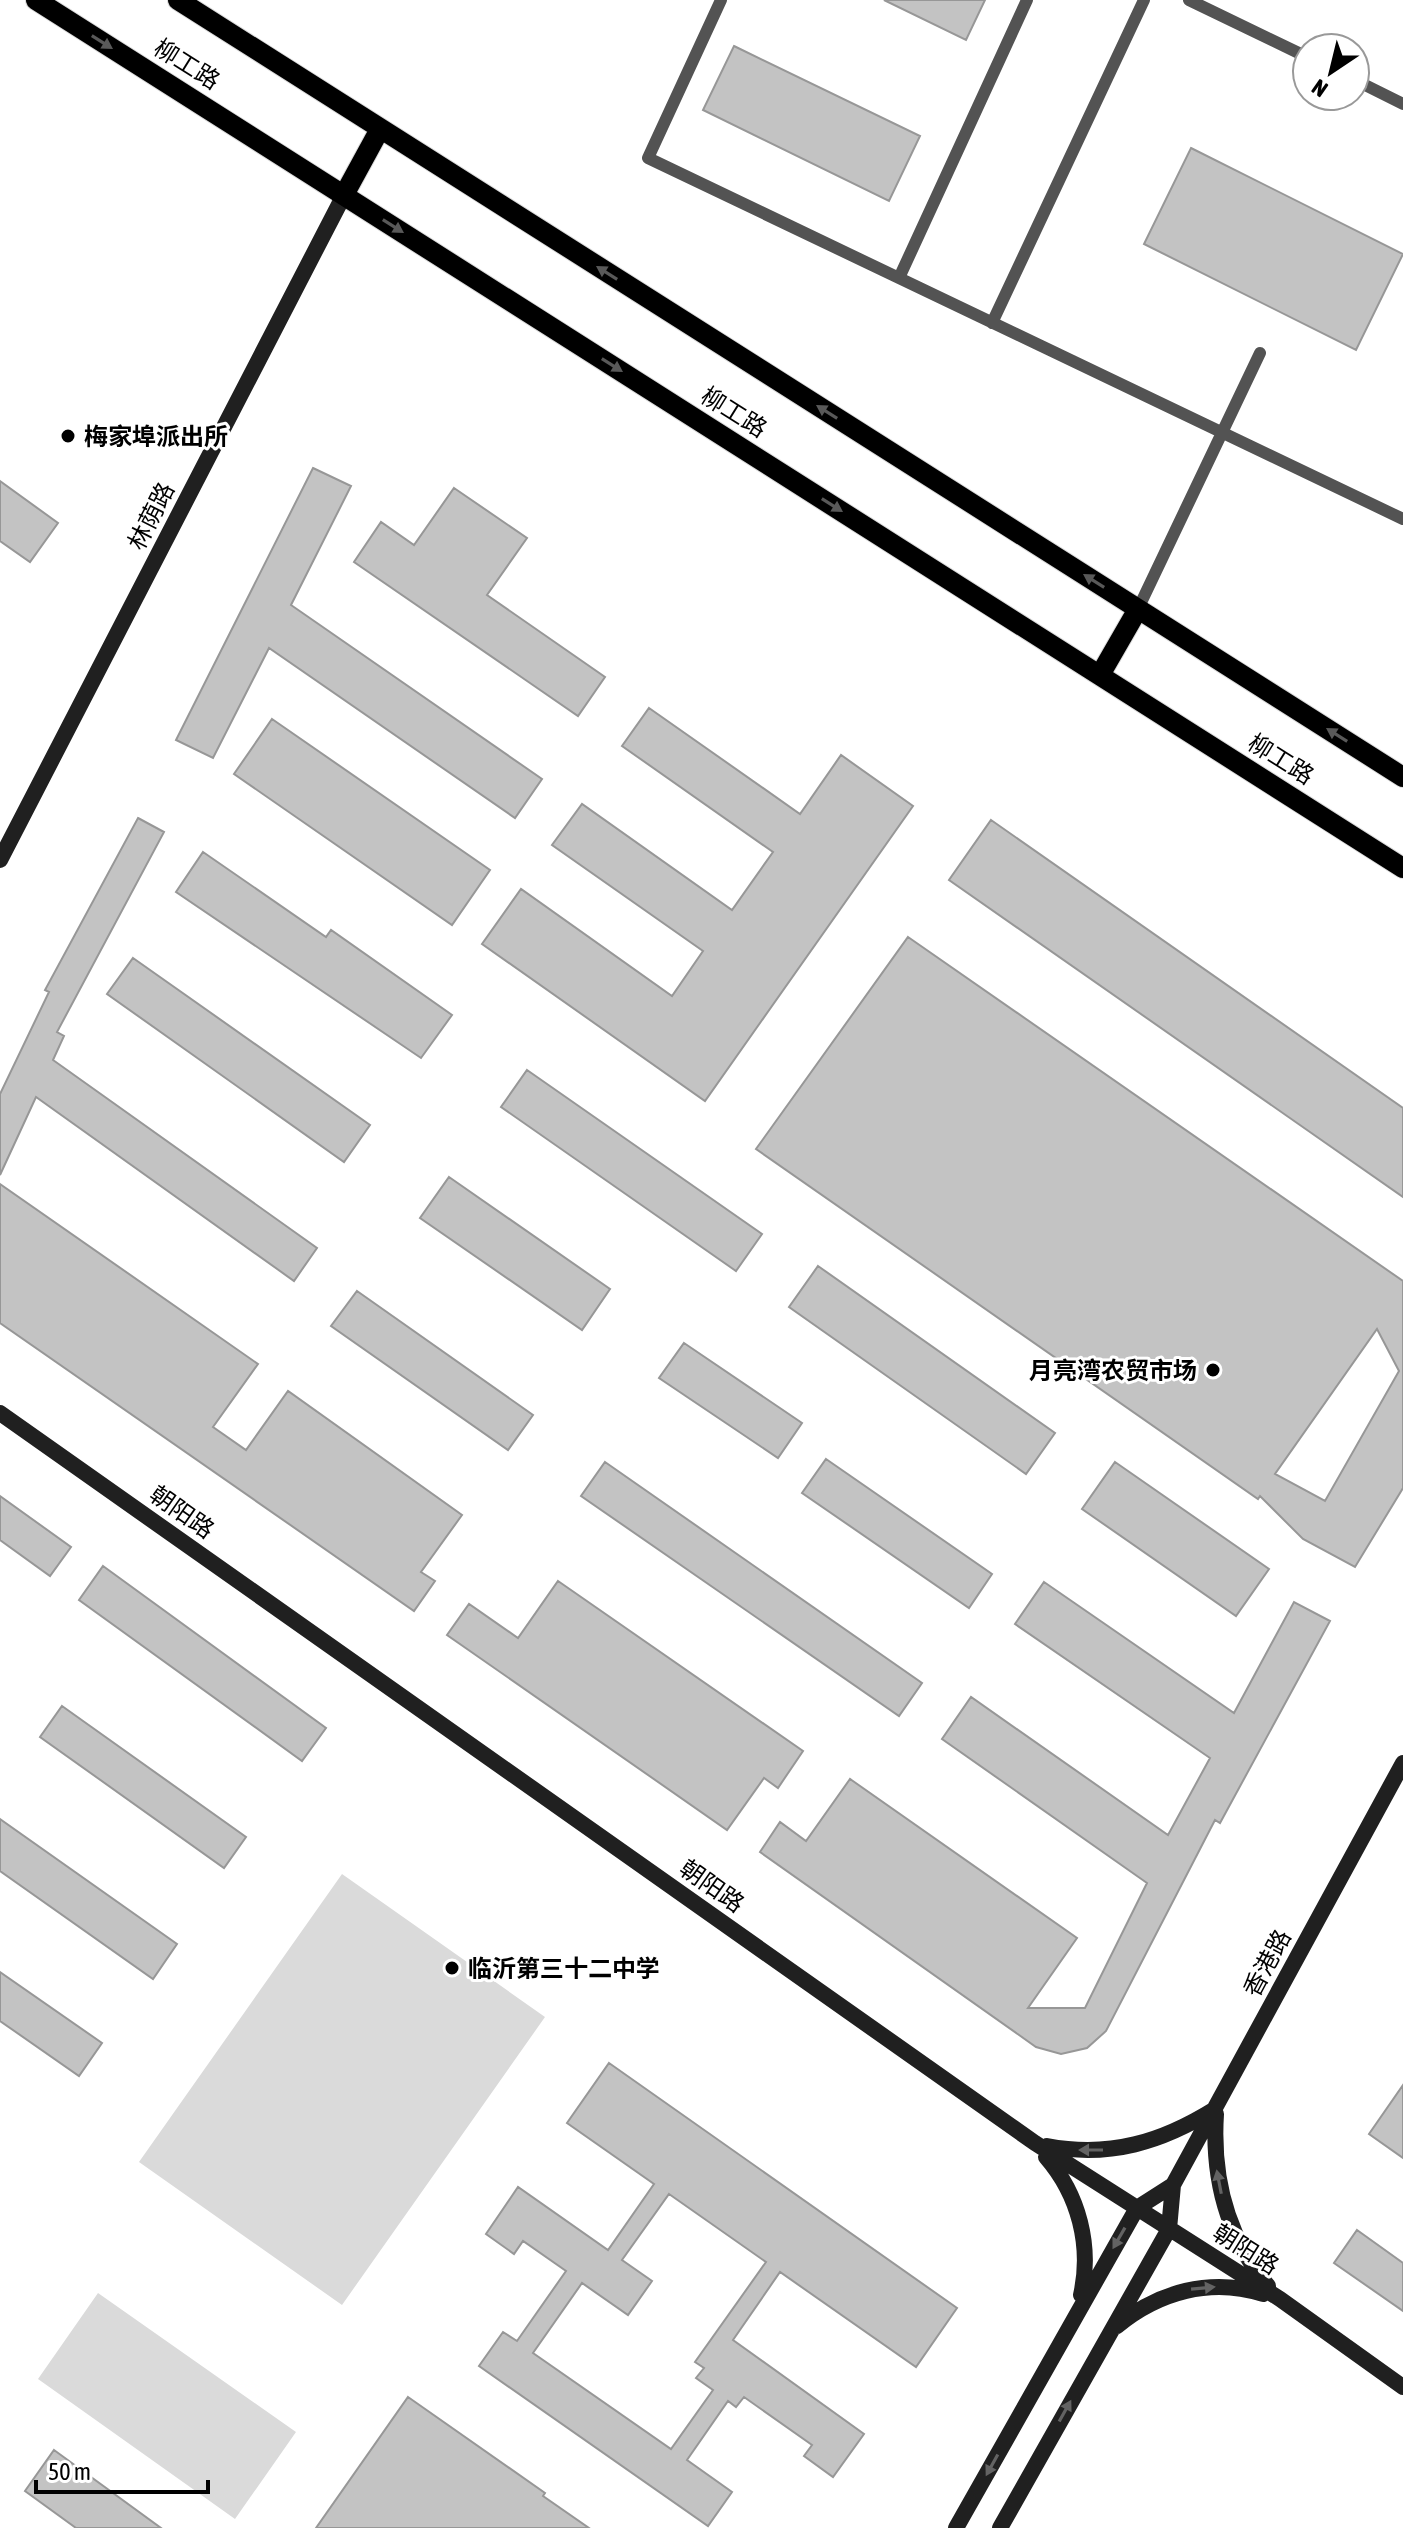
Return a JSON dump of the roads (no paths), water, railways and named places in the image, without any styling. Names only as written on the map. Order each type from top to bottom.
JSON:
[{"type":"main road","name":"柳工路","points":[[36,0],[1403,868]]},
{"type":"main road","name":"柳工路","points":[[178,0],[1403,777]]},
{"type":"main road","points":[[344,195],[380,129]]},
{"type":"main road","points":[[1100,675],[1138,609]]},
{"type":"street","name":"林荫路","points":[[0,860],[344,195]]},
{"type":"street","name":"朝阳路","points":[[0,1413],[1035,2143],[1280,2299],[1403,2387]]},
{"type":"street","name":"香港路","points":[[1000,2528],[1169,2229],[1173,2185],[1403,1763]]},
{"type":"street","points":[[1035,2143],[1097,2151],[1129,2147],[1159,2139],[1216,2108],[1215,2154],[1226,2211],[1257,2273],[1280,2299]]},
{"type":"street","points":[[1035,2143],[1059,2172],[1076,2205],[1084,2241],[1085,2278],[1077,2314]]},
{"type":"street","name":"香港路","points":[[956,2528],[1137,2208],[1173,2185]]},
{"type":"street","points":[[1109,2332],[1159,2298],[1189,2289],[1220,2287],[1250,2290],[1280,2299]]},
{"type":"lane","points":[[721,0],[648,158],[1403,519]]},
{"type":"lane","points":[[899,278],[1027,0]]},
{"type":"lane","points":[[992,323],[1144,0]]},
{"type":"lane","points":[[1189,0],[1291,49]]},
{"type":"lane","points":[[1371,88],[1403,104]]},
{"type":"lane","points":[[1138,609],[1260,353]]},
{"type":"place","name":"梅家埠派出所","points":[[68,436]]},
{"type":"place","name":"月亮湾农贸市场","points":[[1213,1370]]},
{"type":"place","name":"临沂第三十二中学","points":[[452,1968]]}]
